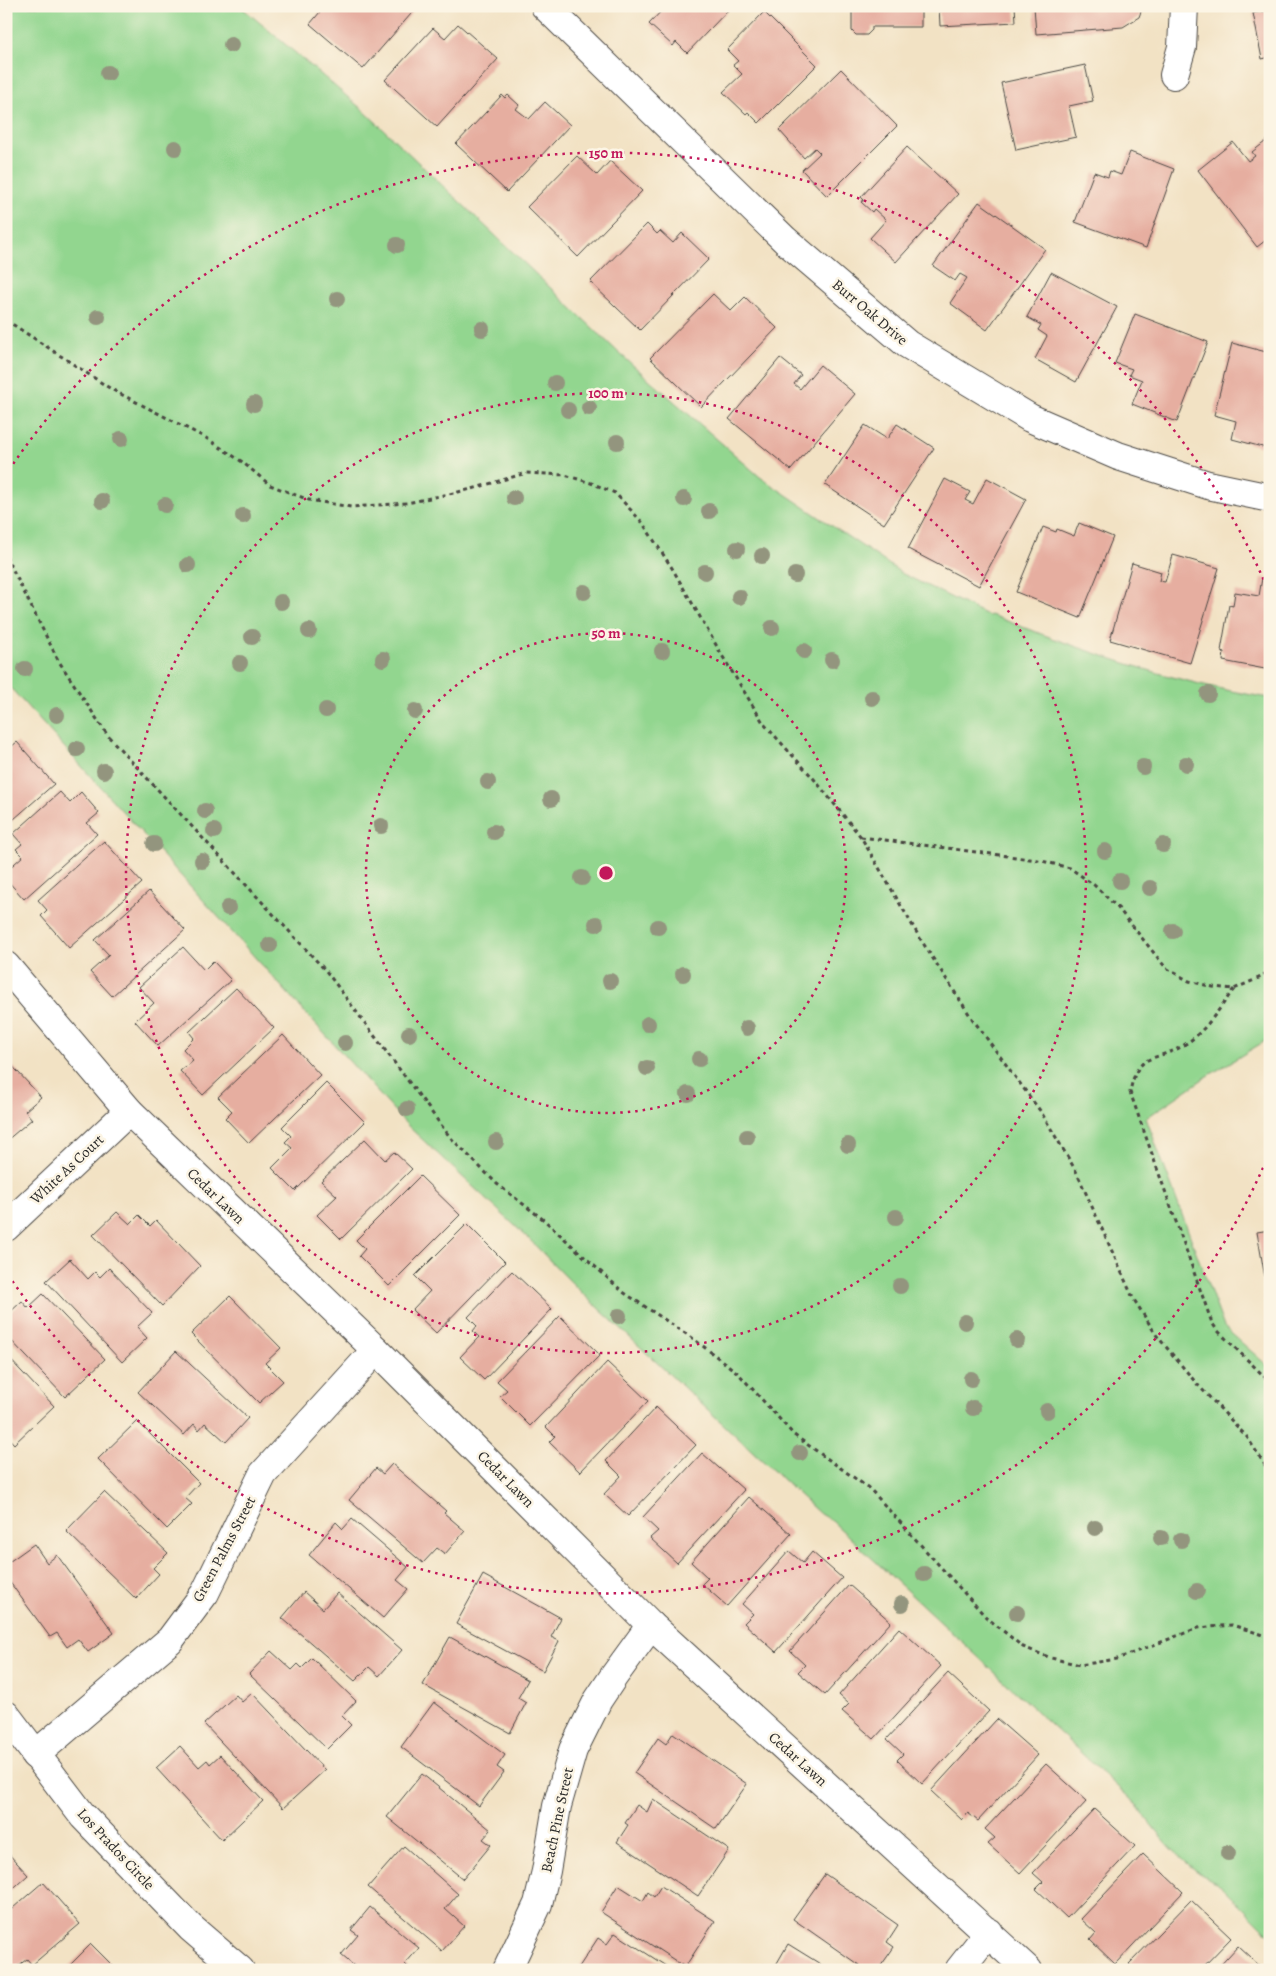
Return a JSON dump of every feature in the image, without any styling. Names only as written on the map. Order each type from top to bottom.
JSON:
[{"type":"street","name":"Burr Oak Drive","points":[[545,6],[785,240],[907,344],[1030,418],[1118,456],[1208,485],[1270,498]]},
{"type":"street","points":[[1174,75],[1182,48],[1184,6]]},
{"type":"street","name":"Cedar Lawn","points":[[6,966],[129,1111],[376,1350],[652,1625],[989,1932],[1028,1970]]},
{"type":"street","name":"White As Court","points":[[6,1227],[129,1111]]},
{"type":"street","name":"Green Palms Street","points":[[35,1755],[170,1640],[205,1593],[263,1474],[376,1350]]},
{"type":"street","name":"Beach Pine Street","points":[[506,1970],[538,1904],[546,1871],[557,1806],[573,1750],[594,1708],[614,1676],[652,1625]]},
{"type":"street","name":"Los Prados Circle","points":[[6,1715],[83,1816],[191,1928],[240,1970]]},
{"type":"street","points":[[958,1970],[989,1932]]},
{"type":"path","points":[[6,320],[111,389],[206,438],[241,461],[270,485],[309,500],[351,507],[407,503],[472,489],[526,472],[565,475],[615,494],[642,522],[672,568],[722,657],[764,724],[814,779],[861,837],[921,940],[971,1017],[1041,1112],[1076,1171],[1106,1241],[1138,1306],[1157,1336],[1197,1384],[1247,1437],[1270,1474]]},
{"type":"path","points":[[6,556],[58,660],[108,736],[326,971],[450,1137],[497,1184],[544,1220],[623,1292],[691,1337],[738,1373],[794,1435],[870,1489],[986,1617],[1023,1648],[1051,1658],[1080,1665],[1117,1659],[1198,1628],[1232,1625],[1270,1637]]},
{"type":"path","points":[[861,837],[1038,860],[1070,868],[1094,885],[1118,908],[1166,968],[1189,981],[1213,987],[1234,989]]},
{"type":"path","points":[[1270,970],[1261,977],[1234,989],[1206,1026],[1184,1045],[1144,1060],[1133,1075],[1130,1092],[1212,1323],[1270,1382]]},
{"type":"green space","points":[[6,6],[240,6],[363,110],[618,352],[760,477],[903,574],[989,616],[991,615],[1094,653],[1198,684],[1270,698],[1270,1038],[1203,1079],[1146,1118],[1224,1327],[1270,1368],[1270,1935],[1217,1882],[1195,1870],[1172,1849],[1136,1804],[832,1521],[820,1514],[582,1293],[527,1237],[409,1127],[6,683]]},
{"type":"building","points":[[325,6],[418,6],[363,69],[310,24]]},
{"type":"building","points":[[666,6],[732,6],[687,53],[676,42],[673,46],[649,24]]},
{"type":"building","points":[[852,6],[921,6],[921,27],[872,27],[872,30],[867,35],[856,35],[852,31]]},
{"type":"building","points":[[939,6],[1015,6],[1016,22],[940,26]]},
{"type":"building","points":[[1034,6],[1143,6],[1139,17],[1123,27],[1036,34]]},
{"type":"building","points":[[1270,10],[1270,57],[1262,59],[1253,13]]},
{"type":"building","points":[[764,12],[817,65],[759,123],[748,112],[746,114],[723,92],[742,74],[733,65],[738,61],[727,50]]},
{"type":"building","points":[[458,24],[498,59],[437,127],[385,80],[433,28],[445,38]]},
{"type":"building","points":[[1085,65],[1093,101],[1069,106],[1076,137],[1016,150],[1001,83]]},
{"type":"building","points":[[841,69],[897,126],[827,196],[802,170],[820,153],[815,148],[804,158],[779,130]]},
{"type":"building","points":[[502,95],[505,98],[508,95],[519,105],[516,109],[529,119],[545,102],[570,125],[507,192],[456,144]]},
{"type":"building","points":[[1270,138],[1270,237],[1257,247],[1198,170],[1233,142],[1248,161],[1255,156],[1252,152]]},
{"type":"building","points":[[907,147],[958,194],[896,262],[870,238],[886,220],[874,209],[872,212],[861,202],[864,200],[861,197]]},
{"type":"building","points":[[1130,152],[1174,169],[1146,248],[1075,222],[1094,172],[1108,177],[1110,171],[1121,175]]},
{"type":"building","points":[[577,156],[597,175],[610,161],[642,191],[578,257],[527,207]]},
{"type":"building","points":[[979,202],[1045,249],[987,330],[950,303],[967,278],[960,274],[955,281],[933,266]]},
{"type":"building","points":[[647,224],[657,234],[660,231],[673,243],[682,233],[709,259],[640,330],[590,282]]},
{"type":"building","points":[[1051,272],[1117,307],[1076,382],[1035,359],[1047,336],[1038,330],[1041,325],[1027,317]]},
{"type":"building","points":[[713,294],[731,311],[745,297],[777,328],[701,407],[650,358]]},
{"type":"building","points":[[1135,314],[1208,342],[1177,422],[1132,404],[1142,380],[1129,375],[1132,369],[1115,363]]},
{"type":"building","points":[[1232,343],[1270,353],[1270,449],[1232,439],[1236,421],[1214,415]]},
{"type":"building","points":[[780,358],[801,375],[794,384],[800,389],[820,365],[855,394],[791,470],[729,419]]},
{"type":"building","points":[[897,424],[934,448],[884,524],[825,485],[865,425],[887,439]]},
{"type":"building","points":[[987,478],[1026,499],[979,586],[908,549],[945,479],[970,492],[965,500],[973,504]]},
{"type":"building","points":[[1079,523],[1113,537],[1080,618],[1016,592],[1043,527],[1056,532],[1057,529],[1074,536]]},
{"type":"building","points":[[1173,555],[1219,568],[1190,663],[1110,640],[1132,563],[1161,572],[1159,581],[1165,582]]},
{"type":"building","points":[[1262,578],[1270,579],[1270,670],[1223,661],[1224,652],[1221,651],[1229,605],[1233,606],[1235,592],[1259,596]]},
{"type":"building","points":[[17,742],[54,784],[6,826],[6,751]]},
{"type":"building","points":[[60,792],[70,803],[81,792],[99,813],[87,823],[97,834],[24,899],[6,879],[6,871],[23,856],[16,849],[22,844],[13,834]]},
{"type":"building","points":[[104,841],[142,883],[69,948],[41,916],[47,910],[38,900]]},
{"type":"building","points":[[149,891],[185,930],[112,996],[90,972],[109,955],[95,940]]},
{"type":"building","points":[[183,947],[204,970],[213,961],[231,980],[158,1046],[135,1021],[154,1003],[139,987]]},
{"type":"building","points":[[236,988],[274,1028],[203,1095],[180,1071],[193,1060],[183,1049],[194,1038],[189,1032]]},
{"type":"building","points":[[283,1035],[320,1075],[249,1143],[225,1118],[232,1111],[218,1097]]},
{"type":"building","points":[[6,1059],[41,1097],[25,1111],[32,1119],[6,1141]]},
{"type":"building","points":[[326,1083],[365,1122],[295,1191],[272,1168],[292,1148],[285,1142],[291,1136],[282,1127]]},
{"type":"building","points":[[365,1139],[385,1160],[394,1152],[412,1169],[341,1239],[317,1215],[337,1196],[321,1181]]},
{"type":"building","points":[[420,1176],[460,1215],[389,1286],[359,1256],[365,1249],[356,1240]]},
{"type":"building","points":[[117,1212],[130,1224],[139,1215],[150,1226],[156,1220],[200,1266],[162,1306],[93,1235]]},
{"type":"building","points":[[467,1224],[505,1262],[436,1333],[412,1310],[430,1291],[415,1276]]},
{"type":"building","points":[[1270,1230],[1270,1301],[1269,1301],[1257,1232]]},
{"type":"building","points":[[70,1259],[88,1279],[95,1272],[100,1277],[109,1268],[152,1313],[137,1327],[147,1338],[122,1362],[46,1281]]},
{"type":"building","points":[[512,1271],[552,1309],[484,1380],[460,1357],[479,1337],[473,1331],[477,1326],[468,1317]]},
{"type":"building","points":[[43,1294],[105,1359],[65,1397],[6,1335],[6,1316],[22,1301],[28,1308]]},
{"type":"building","points":[[230,1296],[281,1348],[265,1363],[283,1381],[259,1403],[191,1334]]},
{"type":"building","points":[[560,1316],[600,1355],[530,1426],[500,1396],[507,1390],[497,1381]]},
{"type":"building","points":[[176,1351],[248,1418],[226,1442],[205,1423],[199,1430],[194,1424],[184,1435],[138,1392]]},
{"type":"building","points":[[6,1355],[54,1406],[14,1444],[6,1435]]},
{"type":"building","points":[[607,1362],[648,1401],[580,1472],[549,1442],[555,1436],[546,1427]]},
{"type":"building","points":[[656,1407],[696,1445],[628,1516],[604,1494],[621,1476],[606,1461]]},
{"type":"building","points":[[137,1421],[199,1483],[185,1498],[192,1504],[167,1529],[98,1459]]},
{"type":"building","points":[[702,1453],[744,1490],[677,1563],[650,1538],[658,1531],[643,1517]]},
{"type":"building","points":[[392,1464],[446,1511],[444,1513],[465,1531],[445,1554],[437,1548],[423,1563],[349,1500],[376,1468],[383,1474]]},
{"type":"building","points":[[104,1492],[168,1553],[153,1568],[159,1574],[136,1599],[66,1531]]},
{"type":"building","points":[[749,1497],[791,1534],[727,1606],[702,1584],[708,1578],[691,1562]]},
{"type":"building","points":[[352,1519],[408,1567],[397,1580],[408,1589],[383,1618],[309,1555],[336,1522],[343,1529]]},
{"type":"building","points":[[34,1544],[47,1563],[57,1555],[114,1633],[88,1652],[78,1639],[67,1647],[57,1633],[50,1637],[6,1577],[6,1564]]},
{"type":"building","points":[[789,1551],[803,1563],[812,1552],[842,1578],[776,1652],[744,1623],[753,1614],[742,1604]]},
{"type":"building","points":[[483,1575],[561,1618],[551,1637],[559,1641],[543,1671],[456,1624]]},
{"type":"building","points":[[849,1585],[891,1622],[825,1695],[798,1672],[805,1665],[790,1651]]},
{"type":"building","points":[[304,1592],[323,1609],[337,1593],[402,1650],[379,1676],[369,1667],[355,1681],[282,1618]]},
{"type":"building","points":[[899,1628],[941,1666],[874,1739],[842,1711],[849,1704],[839,1695]]},
{"type":"building","points":[[450,1637],[528,1680],[518,1698],[526,1703],[510,1733],[423,1685]]},
{"type":"building","points":[[271,1651],[292,1670],[298,1664],[302,1668],[312,1658],[356,1701],[342,1716],[351,1725],[327,1749],[249,1674]]},
{"type":"building","points":[[948,1673],[989,1711],[922,1784],[897,1760],[903,1754],[887,1739]]},
{"type":"building","points":[[252,1693],[325,1770],[283,1808],[204,1724],[236,1695],[242,1702]]},
{"type":"building","points":[[434,1702],[505,1755],[497,1767],[504,1772],[479,1806],[401,1747]]},
{"type":"building","points":[[997,1719],[1038,1755],[978,1821],[968,1813],[962,1820],[931,1791]]},
{"type":"building","points":[[673,1733],[747,1784],[716,1829],[634,1773],[658,1738],[666,1744]]},
{"type":"building","points":[[180,1746],[199,1767],[207,1760],[210,1764],[220,1755],[263,1801],[222,1840],[156,1768]]},
{"type":"building","points":[[1046,1764],[1087,1801],[1020,1873],[988,1844],[995,1838],[985,1829]]},
{"type":"building","points":[[422,1774],[491,1830],[483,1839],[491,1845],[463,1879],[387,1817]]},
{"type":"building","points":[[653,1799],[729,1850],[698,1896],[617,1842],[628,1825],[625,1823],[637,1805],[647,1812]]},
{"type":"building","points":[[1094,1809],[1135,1846],[1067,1918],[1036,1889],[1043,1882],[1033,1873]]},
{"type":"building","points":[[404,1846],[458,1894],[445,1909],[464,1926],[442,1951],[368,1887]]},
{"type":"building","points":[[6,1851],[28,1875],[6,1895]]},
{"type":"building","points":[[1143,1854],[1183,1892],[1115,1964],[1090,1940],[1096,1933],[1081,1919]]},
{"type":"building","points":[[825,1874],[898,1925],[887,1942],[894,1947],[878,1970],[866,1970],[793,1919]]},
{"type":"building","points":[[43,1882],[80,1924],[32,1965],[27,1959],[13,1970],[6,1962],[6,1914]]},
{"type":"building","points":[[618,1885],[643,1901],[648,1892],[654,1897],[661,1886],[715,1921],[685,1967],[601,1912]]},
{"type":"building","points":[[1191,1900],[1231,1938],[1200,1970],[1134,1970],[1129,1964]]},
{"type":"building","points":[[370,1907],[419,1948],[405,1964],[411,1970],[359,1970],[341,1955],[358,1935],[351,1930]]},
{"type":"building","points":[[615,1933],[672,1970],[577,1970],[598,1938],[607,1944]]},
{"type":"building","points":[[91,1944],[117,1970],[65,1970]]},
{"type":"building","points":[[788,1944],[830,1970],[773,1970]]},
{"type":"building","points":[[1238,1946],[1264,1970],[1216,1970]]},
{"type":"building","points":[[763,1964],[773,1970],[760,1970]]}]
